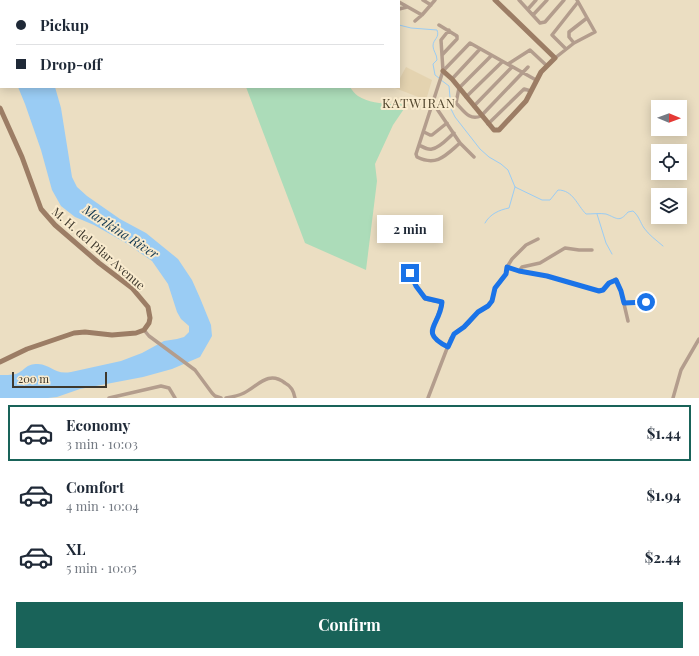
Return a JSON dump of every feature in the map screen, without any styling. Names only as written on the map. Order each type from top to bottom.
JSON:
[{"type":"street","points":[[422,0],[431,6]]},
{"type":"street","points":[[415,21],[431,6],[435,0]]},
{"type":"street","points":[[495,0],[555,58]]},
{"type":"street","points":[[519,0],[540,23],[544,23],[564,0]]},
{"type":"street","points":[[528,9],[536,0]]},
{"type":"street","points":[[533,15],[547,0]]},
{"type":"street","points":[[441,76],[452,79],[488,124],[494,130],[499,130],[526,100],[536,80],[546,65],[574,43],[595,32],[577,1],[552,35],[566,49]]},
{"type":"street","points":[[400,2],[422,15]]},
{"type":"street","points":[[400,9],[407,6]]},
{"type":"street","points":[[574,43],[569,37],[569,32],[587,18]]},
{"type":"street","points":[[439,25],[457,36],[457,39],[442,55]]},
{"type":"street","points":[[449,30],[441,40],[441,76],[416,154],[417,157],[424,160],[438,160],[460,143]]},
{"type":"street","points":[[441,76],[470,43],[536,80]]},
{"type":"street","points":[[452,79],[480,49]]},
{"type":"street","points":[[508,64],[530,50],[546,65]]},
{"type":"street","points":[[491,56],[458,88],[456,103],[467,115],[476,118],[481,116],[528,67]]},
{"type":"street","points":[[466,97],[502,62]]},
{"type":"street","points":[[474,106],[512,67]]},
{"type":"street","points":[[488,124],[524,89],[530,91]]},
{"type":"street","points":[[433,103],[460,143],[474,157]]},
{"type":"street","name":"M. H. del Pilar Avenue","points":[[0,108],[22,158],[41,210],[55,225],[99,263],[132,288],[145,302],[150,313],[150,318],[149,323],[144,330]]},
{"type":"street","points":[[424,132],[432,135],[447,123]]},
{"type":"street","points":[[419,145],[427,149],[432,149],[454,133]]},
{"type":"street","points":[[428,398],[454,334],[464,327],[478,312],[488,306],[492,301],[495,288],[506,274],[507,267],[514,256],[524,247],[538,239]]},
{"type":"street","points":[[519,271],[522,267],[540,263],[565,248],[592,250]]},
{"type":"street","points":[[408,264],[412,279],[425,298],[442,302],[432,334],[433,338],[437,342],[448,347]]},
{"type":"street","points":[[507,267],[519,271],[547,276],[599,291],[603,290],[609,283],[616,280],[621,291],[628,321]]},
{"type":"street","points":[[624,303],[646,302]]},
{"type":"street","points":[[0,362],[27,349],[74,333],[85,332],[112,335],[136,333],[144,330],[152,338],[190,366],[212,393],[221,398]]},
{"type":"street","points":[[673,398],[681,370],[699,339]]},
{"type":"street","points":[[226,398],[244,393],[260,382],[270,378],[276,378],[287,384],[294,392],[295,398]]},
{"type":"street","points":[[109,398],[161,386],[169,388],[175,398]]},
{"type":"shaded area","points":[[406,67],[432,80],[426,100],[395,88],[400,88],[400,78]]},
{"type":"green space","points":[[246,88],[351,88],[358,96],[370,101],[388,104],[408,103],[393,125],[375,164],[377,181],[366,270],[305,243]]},
{"type":"water","name":"Marikina River","points":[[18,88],[55,88],[61,108],[72,177],[77,187],[87,196],[120,219],[146,233],[178,259],[192,280],[211,325],[212,336],[200,357],[172,369],[143,377],[80,389],[57,397],[0,398],[0,375],[16,374],[34,364],[47,366],[65,373],[121,361],[142,353],[164,341],[184,337],[189,332],[189,326],[181,319],[177,312],[168,284],[152,261],[126,243],[94,225],[75,217],[61,206],[52,190],[41,150]]},
{"type":"waterway","points":[[400,25],[411,28],[437,30],[438,35],[433,46],[437,60],[433,64],[435,75],[439,78]]},
{"type":"waterway","points":[[441,80],[449,86],[451,109],[455,117],[480,149],[508,170],[515,187],[542,200],[550,200],[558,190],[567,192],[586,214],[606,214],[620,219],[628,212],[633,211],[646,231],[663,246]]},
{"type":"waterway","points":[[485,223],[489,217],[495,213],[509,208],[515,187]]},
{"type":"waterway","points":[[597,214],[606,243],[612,254]]},
{"type":"district","name":"KATWIRAN","points":[[419,102]]},
{"type":"route","points":[[410,273],[416,286],[425,298],[442,302],[432,334],[433,338],[437,342],[448,347],[454,334],[469,323],[478,312],[488,306],[492,301],[495,288],[506,274],[507,267],[534,275],[547,276],[591,290],[599,291],[603,290],[606,285],[616,280],[624,303],[646,302]]}]
